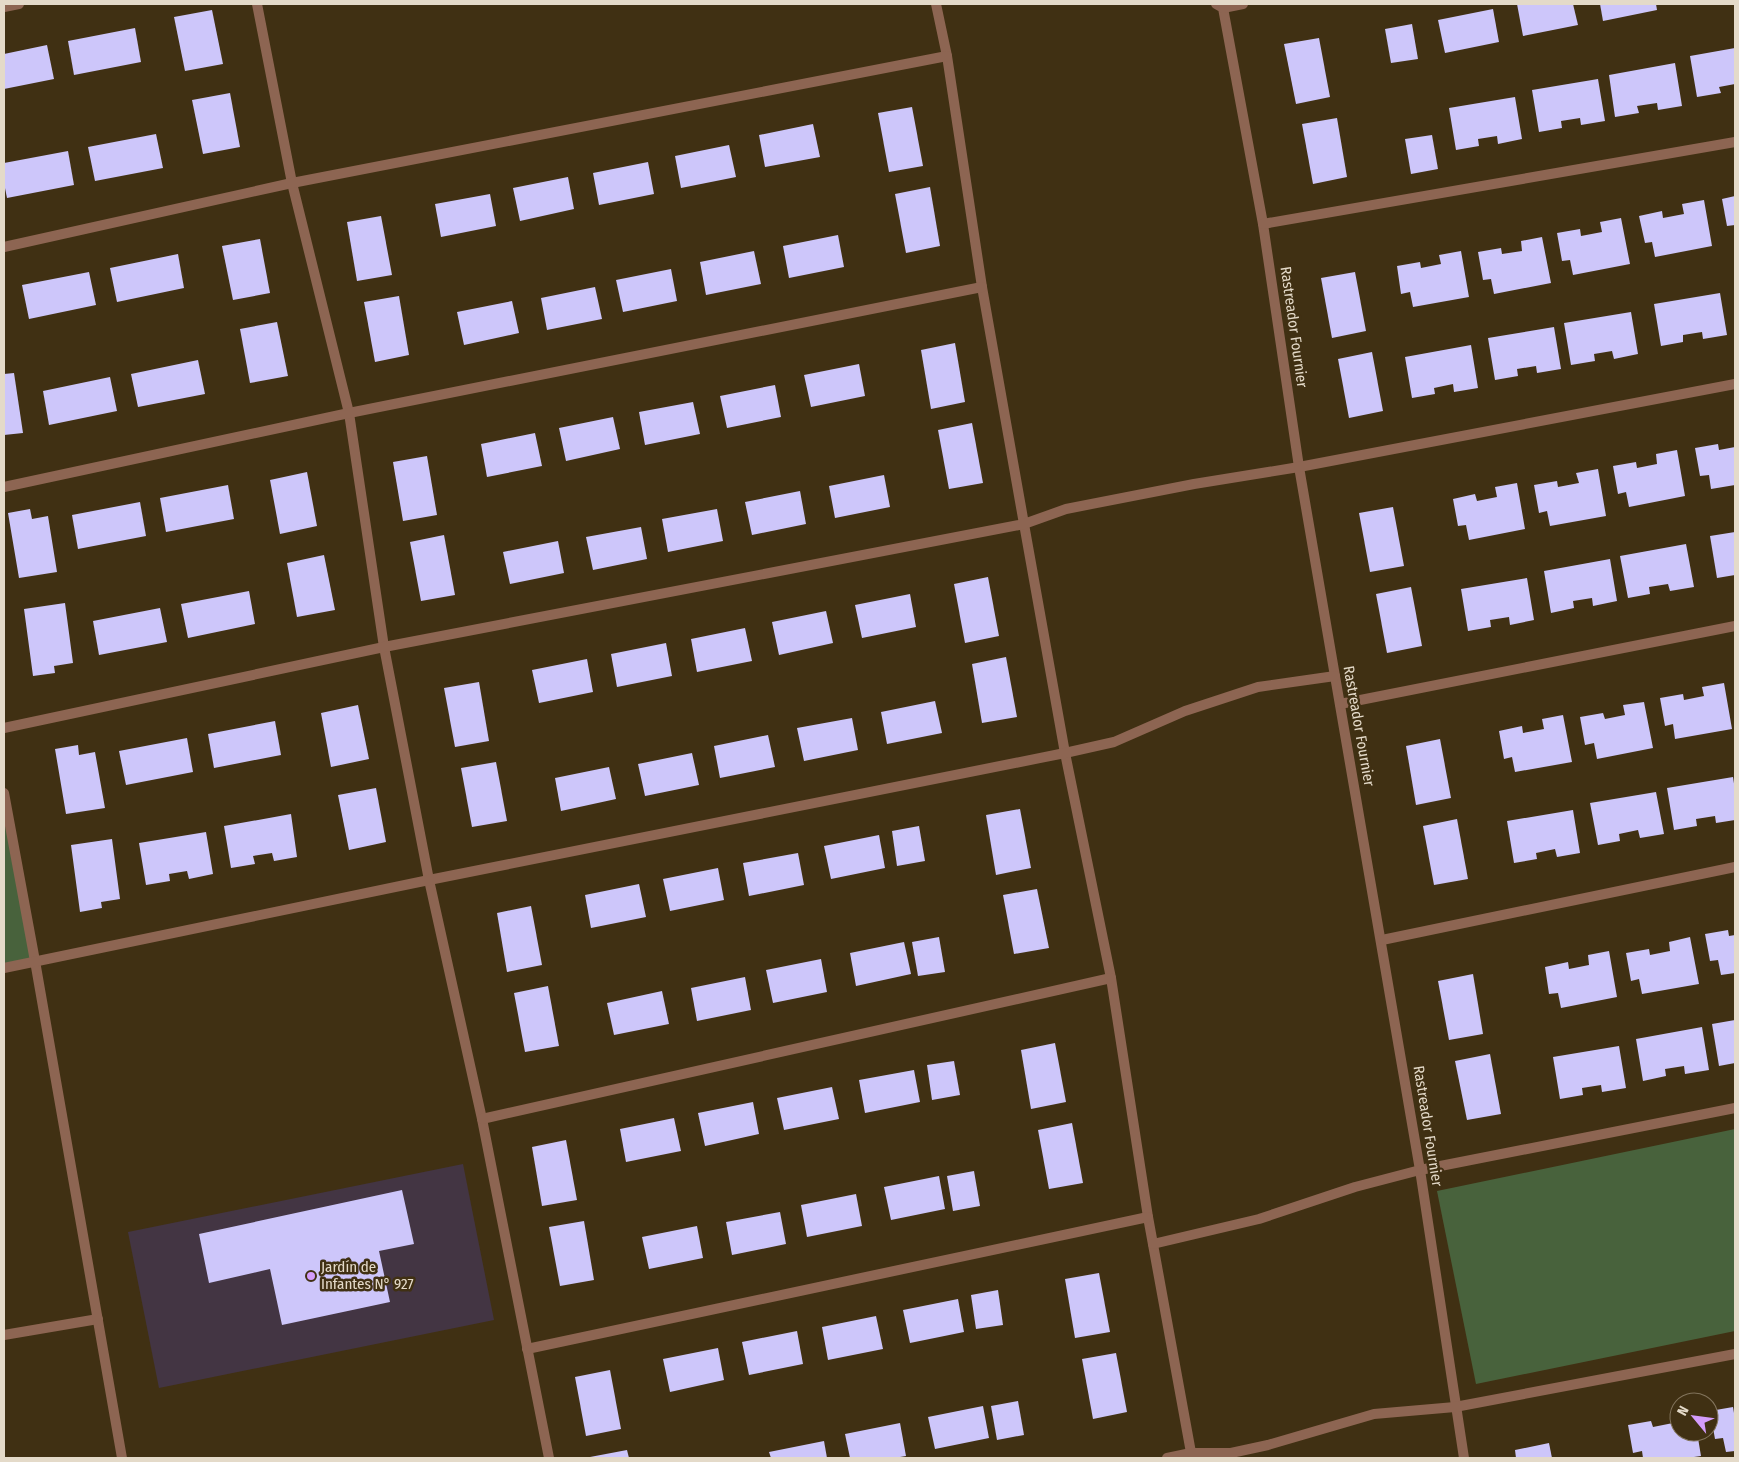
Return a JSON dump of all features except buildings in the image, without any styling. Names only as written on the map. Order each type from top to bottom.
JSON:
[{"type":"street","points":[[4,7],[19,4]]},
{"type":"street","points":[[257,4],[292,183],[349,413],[384,647],[429,880],[482,1119],[549,1458]]},
{"type":"street","points":[[936,4],[946,56],[982,287],[1065,753],[1111,978],[1148,1217],[1192,1456]]},
{"type":"street","points":[[1219,6],[1243,4]]},
{"type":"street","name":"Rastreador Fournier","points":[[1219,6],[1264,224],[1299,467],[1382,940],[1420,1170],[1464,1458]]},
{"type":"street","points":[[4,247],[292,183],[946,56]]},
{"type":"street","points":[[1264,224],[1735,142]]},
{"type":"street","points":[[4,486],[349,413],[982,287]]},
{"type":"street","points":[[4,728],[384,647],[1024,524],[1066,509],[1194,484],[1299,467],[1735,384]]},
{"type":"street","points":[[1340,704],[1735,626]]},
{"type":"street","points":[[4,968],[429,880],[1065,753],[1114,742],[1185,711],[1258,687],[1335,676]]},
{"type":"street","points":[[4,793],[122,1458]]},
{"type":"street","points":[[1382,940],[1735,867]]},
{"type":"street","points":[[482,1119],[1111,978]]},
{"type":"street","points":[[1153,1244],[1259,1219],[1355,1187],[1420,1170],[1735,1108]]},
{"type":"street","points":[[527,1349],[1148,1217]]},
{"type":"street","points":[[4,1335],[98,1319]]},
{"type":"street","points":[[1167,1458],[1231,1453],[1268,1445],[1374,1414],[1455,1407],[1735,1354]]},
{"type":"shaded area","name":"Jardín de Infantes N° 927","points":[[463,1164],[494,1320],[159,1388],[128,1232]]},
{"type":"green space","points":[[4,793],[35,961],[4,968]]},
{"type":"green space","points":[[1735,1129],[1735,1331],[1476,1384],[1437,1191]]},
{"type":"place","name":"Jardín de Infantes N° 927","points":[[311,1276]]}]
